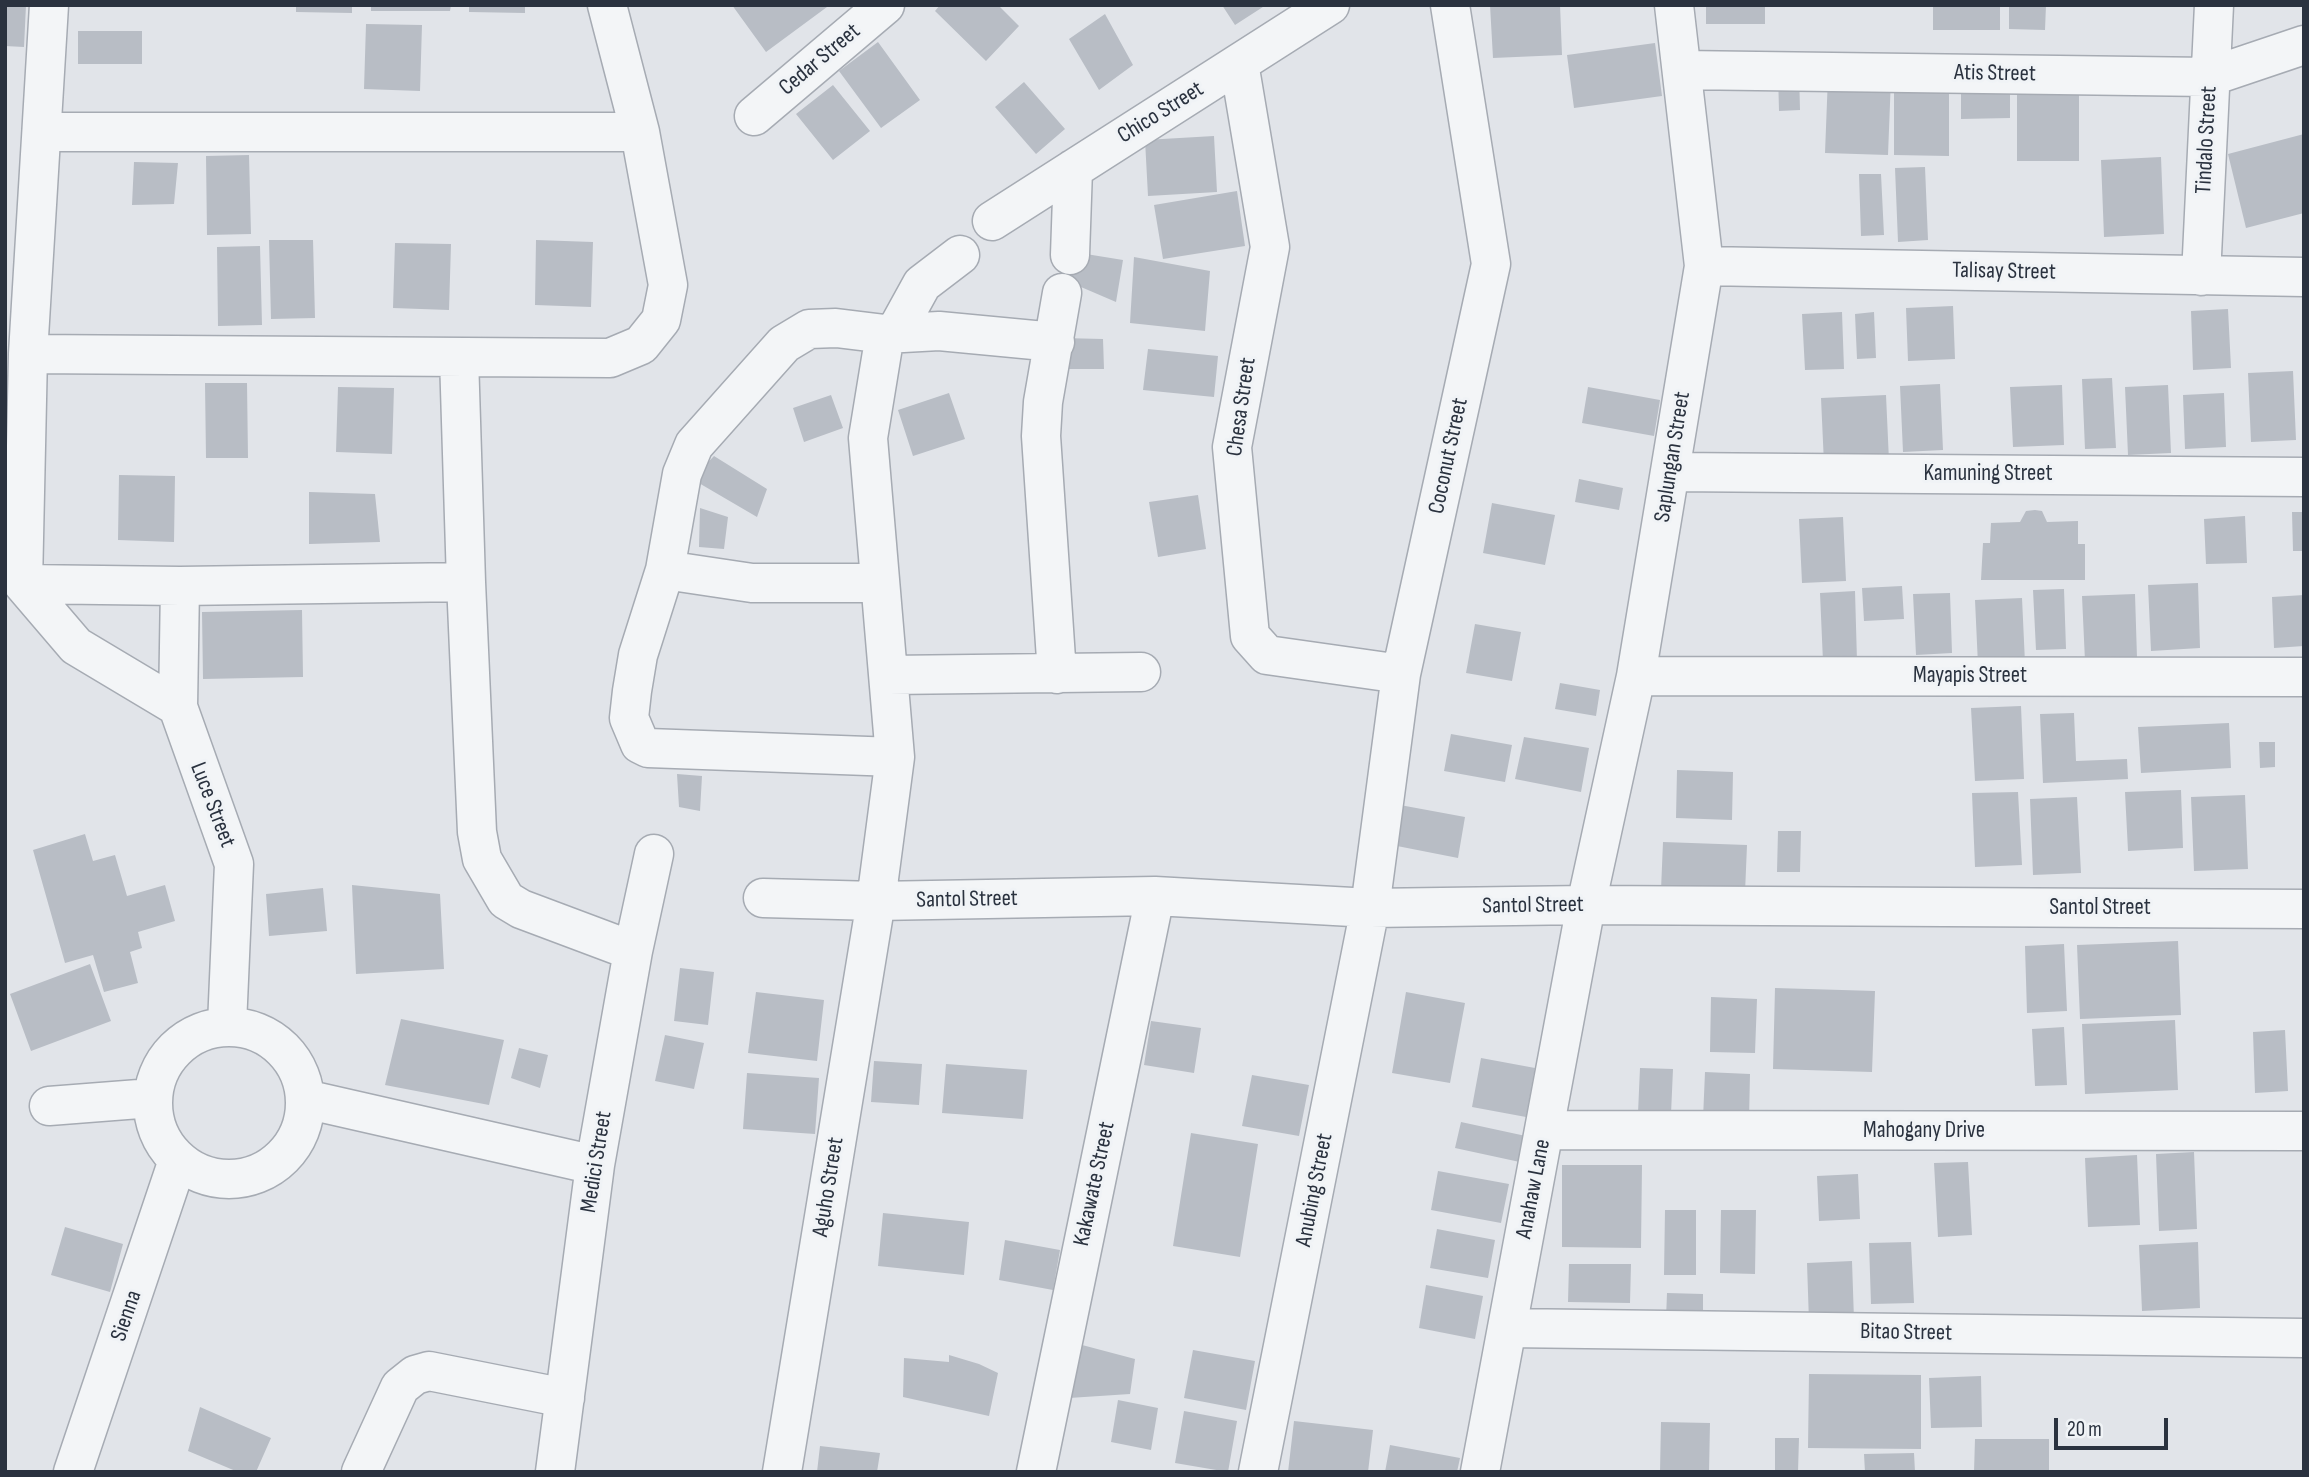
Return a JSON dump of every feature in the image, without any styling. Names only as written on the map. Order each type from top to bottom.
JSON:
[{"type":"street","points":[[49,5],[28,354],[23,584],[76,646],[178,707]]},
{"type":"street","points":[[28,354],[610,358],[641,345],[661,320],[668,285],[640,132],[607,5]]},
{"type":"street","name":"Chico Street","points":[[992,221],[1330,5]]},
{"type":"street","name":"Coconut Street","points":[[1370,908],[1401,674],[1491,264],[1450,5]]},
{"type":"street","name":"Saplungan Street","points":[[1586,905],[1636,676],[1704,266],[1674,5]]},
{"type":"street","name":"Tindalo Street","points":[[2201,276],[2214,5]]},
{"type":"street","name":"Cedar Street","points":[[754,116],[881,6]]},
{"type":"street","name":"Atis Street","points":[[1682,70],[2210,77],[2304,45]]},
{"type":"street","name":"Chesa Street","points":[[1239,63],[1270,247],[1232,447],[1250,636],[1267,655],[1401,674]]},
{"type":"street","points":[[43,132],[640,132]]},
{"type":"street","points":[[1070,255],[1073,169]]},
{"type":"street","name":"Aguho Street","points":[[782,1472],[876,901],[895,757],[878,583],[868,438],[890,333],[922,284],[960,255]]},
{"type":"street","name":"Talisay Street","points":[[1704,266],[2304,277]]},
{"type":"street","points":[[1057,674],[1041,436],[1043,402],[1062,293]]},
{"type":"street","points":[[895,757],[648,748],[640,744],[629,718],[632,691],[638,655],[665,570],[682,474],[694,445],[784,344],[809,329],[836,328],[890,333],[939,331],[1055,342]]},
{"type":"street","points":[[458,357],[477,832],[482,859],[497,889],[514,904],[633,951]]},
{"type":"street","name":"Kamuning Street","points":[[1671,472],[2304,477]]},
{"type":"street","points":[[665,570],[752,583],[878,583]]},
{"type":"street","points":[[23,584],[180,586],[466,582]]},
{"type":"street","name":"Luce Street","points":[[180,586],[178,707],[234,864],[228,1026]]},
{"type":"street","points":[[889,675],[1141,672]]},
{"type":"street","name":"Mayapis Street","points":[[1636,676],[2304,677]]},
{"type":"street","name":"Medici Street","points":[[555,1472],[595,1165],[633,951],[654,854]]},
{"type":"street","name":"Santol Street","points":[[763,898],[876,901],[1155,896],[1370,908],[1586,905],[2304,909]]},
{"type":"street","name":"Kakawate Street","points":[[1035,1472],[1155,896]]},
{"type":"street","name":"Anahaw Lane","points":[[1480,1472],[1586,905]]},
{"type":"street","name":"Anubing Street","points":[[1258,1472],[1370,908]]},
{"type":"street","points":[[228,1026],[251,1029],[272,1040],[289,1055],[301,1076],[305,1099],[302,1125],[291,1147],[272,1166],[249,1177],[224,1180],[199,1174],[178,1160],[163,1143],[154,1121],[152,1098],[157,1076],[168,1055],[185,1040],[205,1030],[228,1026]]},
{"type":"street","points":[[49,1106],[152,1098]]},
{"type":"street","points":[[305,1099],[595,1165]]},
{"type":"street","name":"Mahogany Drive","points":[[1545,1130],[2304,1131]]},
{"type":"street","name":"Sienna","points":[[73,1472],[178,1160]]},
{"type":"street","name":"Bitao Street","points":[[1507,1328],[2304,1338]]},
{"type":"street","points":[[361,1472],[400,1387],[415,1375],[429,1371],[565,1398]]},
{"type":"building","points":[[5,5],[26,5],[24,47],[5,46]]},
{"type":"building","points":[[296,5],[352,5],[352,13],[296,12]]},
{"type":"building","points":[[371,5],[451,5],[450,11],[371,11]]},
{"type":"building","points":[[469,5],[525,5],[525,13],[469,12]]},
{"type":"building","points":[[732,5],[826,5],[827,7],[766,52]]},
{"type":"building","points":[[940,5],[998,5],[1019,26],[986,61],[935,11]]},
{"type":"building","points":[[1222,5],[1266,5],[1235,25]]},
{"type":"building","points":[[1490,5],[1560,5],[1562,55],[1493,58]]},
{"type":"building","points":[[1706,5],[1765,5],[1765,24],[1706,24]]},
{"type":"building","points":[[1933,5],[2000,5],[2000,30],[1933,30]]},
{"type":"building","points":[[2009,5],[2046,5],[2045,30],[2009,29]]},
{"type":"building","points":[[1105,14],[1133,65],[1099,90],[1069,39]]},
{"type":"building","points":[[366,24],[422,25],[420,91],[364,89]]},
{"type":"building","points":[[78,31],[142,31],[142,64],[78,64]]},
{"type":"building","points":[[878,42],[920,100],[881,128],[839,71]]},
{"type":"building","points":[[1655,43],[1662,96],[1574,108],[1567,55]]},
{"type":"building","points":[[1799,72],[1800,110],[1779,111],[1778,73]]},
{"type":"building","points":[[1828,76],[1891,78],[1888,155],[1825,153]]},
{"type":"building","points":[[1961,80],[2010,80],[2010,118],[1961,119]]},
{"type":"building","points":[[1024,82],[1065,129],[1036,154],[995,107]]},
{"type":"building","points":[[1894,83],[1949,83],[1949,156],[1894,155]]},
{"type":"building","points":[[833,85],[870,131],[833,160],[796,114]]},
{"type":"building","points":[[2017,86],[2079,86],[2079,161],[2017,161]]},
{"type":"building","points":[[2304,134],[2304,213],[2246,228],[2228,154]]},
{"type":"building","points":[[1214,136],[1217,192],[1148,196],[1145,140]]},
{"type":"building","points":[[249,155],[251,234],[207,235],[206,156]]},
{"type":"building","points":[[2161,157],[2164,234],[2104,237],[2101,160]]},
{"type":"building","points":[[134,162],[178,163],[174,204],[132,205]]},
{"type":"building","points":[[1925,167],[1928,240],[1898,242],[1895,168]]},
{"type":"building","points":[[1859,174],[1881,174],[1884,235],[1861,236]]},
{"type":"building","points":[[1237,191],[1245,246],[1163,259],[1154,205]]},
{"type":"building","points":[[269,240],[313,240],[315,318],[271,319]]},
{"type":"building","points":[[536,240],[593,242],[591,307],[535,305]]},
{"type":"building","points":[[395,243],[451,244],[449,310],[393,308]]},
{"type":"building","points":[[260,246],[262,325],[218,326],[217,247]]},
{"type":"building","points":[[1086,254],[1123,260],[1116,302],[1067,281]]},
{"type":"building","points":[[1134,257],[1210,271],[1205,331],[1130,323]]},
{"type":"building","points":[[1953,306],[1955,359],[1908,361],[1906,308]]},
{"type":"building","points":[[2228,309],[2231,368],[2193,370],[2191,311]]},
{"type":"building","points":[[1842,312],[1844,369],[1805,370],[1802,314]]},
{"type":"building","points":[[1874,312],[1876,358],[1857,359],[1855,314]]},
{"type":"building","points":[[1062,338],[1103,339],[1104,369],[1059,369]]},
{"type":"building","points":[[1148,349],[1218,356],[1214,397],[1143,390]]},
{"type":"building","points":[[2293,371],[2296,440],[2251,442],[2248,373]]},
{"type":"building","points":[[2112,378],[2116,448],[2085,449],[2082,379]]},
{"type":"building","points":[[205,383],[247,383],[248,458],[206,458]]},
{"type":"building","points":[[1940,384],[1943,450],[1903,452],[1900,386]]},
{"type":"building","points":[[2062,385],[2064,445],[2013,447],[2010,387]]},
{"type":"building","points":[[2168,385],[2171,453],[2128,455],[2125,387]]},
{"type":"building","points":[[338,387],[394,388],[392,454],[336,452]]},
{"type":"building","points":[[1588,387],[1660,400],[1654,436],[1582,423]]},
{"type":"building","points":[[949,393],[965,439],[913,456],[898,410]]},
{"type":"building","points":[[2224,393],[2226,447],[2185,449],[2183,395]]},
{"type":"building","points":[[831,395],[843,428],[804,442],[793,408]]},
{"type":"building","points":[[1886,395],[1889,461],[1824,464],[1821,398]]},
{"type":"building","points":[[714,456],[767,489],[757,517],[692,479]]},
{"type":"building","points":[[119,475],[175,476],[174,542],[118,540]]},
{"type":"building","points":[[1579,479],[1623,488],[1619,510],[1575,502]]},
{"type":"building","points":[[309,492],[375,494],[380,542],[309,544]]},
{"type":"building","points":[[1198,495],[1206,549],[1158,557],[1149,502]]},
{"type":"building","points":[[1492,503],[1555,515],[1545,565],[1483,553]]},
{"type":"building","points":[[700,508],[728,517],[724,549],[699,547]]},
{"type":"building","points":[[2026,511],[2042,511],[2047,522],[2078,521],[2078,544],[2085,544],[2085,580],[1981,580],[1983,543],[1990,543],[1991,523],[2020,522]]},
{"type":"building","points":[[2292,512],[2304,512],[2304,551],[2293,551]]},
{"type":"building","points":[[2245,516],[2247,563],[2206,564],[2204,519]]},
{"type":"building","points":[[1843,517],[1846,581],[1802,583],[1799,519]]},
{"type":"building","points":[[2198,583],[2200,648],[2151,651],[2148,585]]},
{"type":"building","points":[[1902,586],[1904,619],[1864,621],[1862,588]]},
{"type":"building","points":[[2064,589],[2066,649],[2036,650],[2033,590]]},
{"type":"building","points":[[1855,591],[1857,661],[1823,662],[1820,593]]},
{"type":"building","points":[[1950,593],[1952,653],[1916,655],[1913,594]]},
{"type":"building","points":[[2135,594],[2137,658],[2085,661],[2082,596]]},
{"type":"building","points":[[2304,595],[2304,646],[2274,648],[2272,597]]},
{"type":"building","points":[[2022,598],[2025,663],[1978,665],[1975,600]]},
{"type":"building","points":[[302,610],[303,677],[203,679],[202,612]]},
{"type":"building","points":[[1475,624],[1521,632],[1512,681],[1466,673]]},
{"type":"building","points":[[1560,683],[1600,690],[1596,716],[1555,709]]},
{"type":"building","points":[[2021,706],[2024,779],[1975,781],[1971,708]]},
{"type":"building","points":[[2074,713],[2076,761],[2127,759],[2128,779],[2043,783],[2040,714]]},
{"type":"building","points":[[2229,723],[2231,768],[2141,773],[2138,727]]},
{"type":"building","points":[[1451,734],[1512,745],[1505,782],[1444,771]]},
{"type":"building","points":[[1524,737],[1589,748],[1581,792],[1515,779]]},
{"type":"building","points":[[2259,742],[2275,742],[2275,767],[2260,768]]},
{"type":"building","points":[[1677,770],[1733,772],[1732,820],[1676,818]]},
{"type":"building","points":[[677,774],[702,776],[700,811],[679,807]]},
{"type":"building","points":[[2181,790],[2183,848],[2128,851],[2125,792]]},
{"type":"building","points":[[2018,792],[2022,865],[1975,867],[1972,793]]},
{"type":"building","points":[[2245,795],[2248,869],[2194,871],[2191,797]]},
{"type":"building","points":[[2077,797],[2081,873],[2033,875],[2030,799]]},
{"type":"building","points":[[1400,805],[1465,817],[1458,858],[1392,845]]},
{"type":"building","points":[[1778,831],[1801,831],[1800,872],[1777,872]]},
{"type":"building","points":[[85,834],[93,861],[115,855],[127,896],[165,885],[175,921],[138,932],[142,948],[130,952],[138,983],[104,992],[93,955],[65,963],[33,850]]},
{"type":"building","points":[[1663,842],[1747,845],[1745,893],[1661,890]]},
{"type":"building","points":[[352,885],[440,894],[444,969],[356,974]]},
{"type":"building","points":[[323,888],[327,931],[269,936],[266,894]]},
{"type":"building","points":[[2178,941],[2181,1015],[2080,1019],[2077,945]]},
{"type":"building","points":[[2064,944],[2067,1011],[2027,1013],[2025,946]]},
{"type":"building","points":[[90,964],[111,1021],[31,1051],[10,994]]},
{"type":"building","points":[[680,968],[714,972],[708,1025],[674,1021]]},
{"type":"building","points":[[1775,988],[1875,991],[1872,1072],[1773,1069]]},
{"type":"building","points":[[756,992],[824,1000],[817,1061],[748,1053]]},
{"type":"building","points":[[1406,992],[1465,1003],[1450,1083],[1392,1073]]},
{"type":"building","points":[[1711,997],[1757,999],[1755,1053],[1710,1052]]},
{"type":"building","points":[[401,1019],[504,1040],[489,1105],[385,1085]]},
{"type":"building","points":[[2175,1020],[2178,1090],[2085,1094],[2082,1024]]},
{"type":"building","points":[[1151,1021],[1201,1028],[1194,1073],[1144,1065]]},
{"type":"building","points":[[2064,1027],[2067,1085],[2035,1086],[2032,1029]]},
{"type":"building","points":[[2285,1030],[2288,1091],[2255,1093],[2253,1032]]},
{"type":"building","points":[[665,1035],[704,1043],[694,1089],[655,1081]]},
{"type":"building","points":[[519,1048],[548,1055],[540,1088],[511,1078]]},
{"type":"building","points":[[1481,1058],[1535,1068],[1526,1117],[1472,1107]]},
{"type":"building","points":[[874,1061],[922,1064],[919,1105],[871,1102]]},
{"type":"building","points":[[946,1064],[1027,1070],[1023,1119],[942,1113]]},
{"type":"building","points":[[1640,1068],[1673,1069],[1671,1114],[1638,1113]]},
{"type":"building","points":[[1705,1072],[1750,1074],[1749,1120],[1703,1119]]},
{"type":"building","points":[[747,1073],[819,1078],[815,1134],[743,1129]]},
{"type":"building","points":[[1252,1075],[1309,1085],[1299,1136],[1242,1126]]},
{"type":"building","points":[[1461,1122],[1535,1138],[1529,1164],[1455,1148]]},
{"type":"building","points":[[1191,1133],[1258,1144],[1240,1257],[1173,1246]]},
{"type":"building","points":[[2194,1152],[2197,1229],[2159,1231],[2156,1154]]},
{"type":"building","points":[[2137,1155],[2140,1225],[2088,1227],[2085,1158]]},
{"type":"building","points":[[1968,1162],[1972,1235],[1938,1237],[1934,1163]]},
{"type":"building","points":[[1562,1165],[1642,1165],[1641,1248],[1562,1247]]},
{"type":"building","points":[[1438,1171],[1509,1184],[1501,1223],[1431,1210]]},
{"type":"building","points":[[1858,1174],[1860,1219],[1819,1221],[1817,1176]]},
{"type":"building","points":[[1665,1210],[1696,1210],[1696,1275],[1664,1275]]},
{"type":"building","points":[[1721,1210],[1756,1210],[1755,1274],[1720,1273]]},
{"type":"building","points":[[883,1213],[969,1222],[964,1275],[878,1266]]},
{"type":"building","points":[[65,1227],[123,1244],[110,1292],[51,1275]]},
{"type":"building","points":[[1437,1229],[1495,1240],[1488,1278],[1430,1268]]},
{"type":"building","points":[[1005,1240],[1060,1250],[1053,1290],[999,1280]]},
{"type":"building","points":[[1911,1242],[1914,1303],[1871,1304],[1869,1243]]},
{"type":"building","points":[[2198,1242],[2200,1308],[2142,1311],[2139,1245]]},
{"type":"building","points":[[1852,1261],[1854,1320],[1809,1322],[1807,1263]]},
{"type":"building","points":[[1569,1264],[1631,1264],[1630,1303],[1568,1302]]},
{"type":"building","points":[[1426,1285],[1483,1296],[1475,1339],[1419,1328]]},
{"type":"building","points":[[1667,1293],[1703,1294],[1703,1320],[1666,1319]]},
{"type":"building","points":[[1067,1341],[1135,1359],[1130,1394],[1069,1398]]},
{"type":"building","points":[[1193,1350],[1255,1361],[1246,1410],[1184,1398]]},
{"type":"building","points":[[949,1355],[998,1373],[989,1416],[903,1397],[904,1358],[949,1362]]},
{"type":"building","points":[[1809,1374],[1921,1375],[1921,1449],[1808,1448]]},
{"type":"building","points":[[1981,1376],[1982,1427],[1931,1428],[1929,1378]]},
{"type":"building","points":[[1118,1400],[1158,1408],[1151,1450],[1111,1442]]},
{"type":"building","points":[[200,1407],[271,1438],[256,1472],[238,1472],[188,1451]]},
{"type":"building","points":[[1184,1411],[1237,1421],[1228,1472],[1175,1463]]},
{"type":"building","points":[[1294,1421],[1373,1430],[1368,1472],[1288,1472]]},
{"type":"building","points":[[1661,1422],[1710,1423],[1709,1472],[1660,1472]]},
{"type":"building","points":[[1775,1438],[1799,1438],[1798,1472],[1775,1472]]},
{"type":"building","points":[[1975,1439],[2049,1439],[2049,1472],[1974,1472]]},
{"type":"building","points":[[1390,1445],[1460,1458],[1457,1472],[1385,1472]]},
{"type":"building","points":[[820,1446],[880,1453],[877,1472],[817,1472]]},
{"type":"building","points":[[1914,1453],[1915,1472],[1865,1472],[1864,1454]]}]
